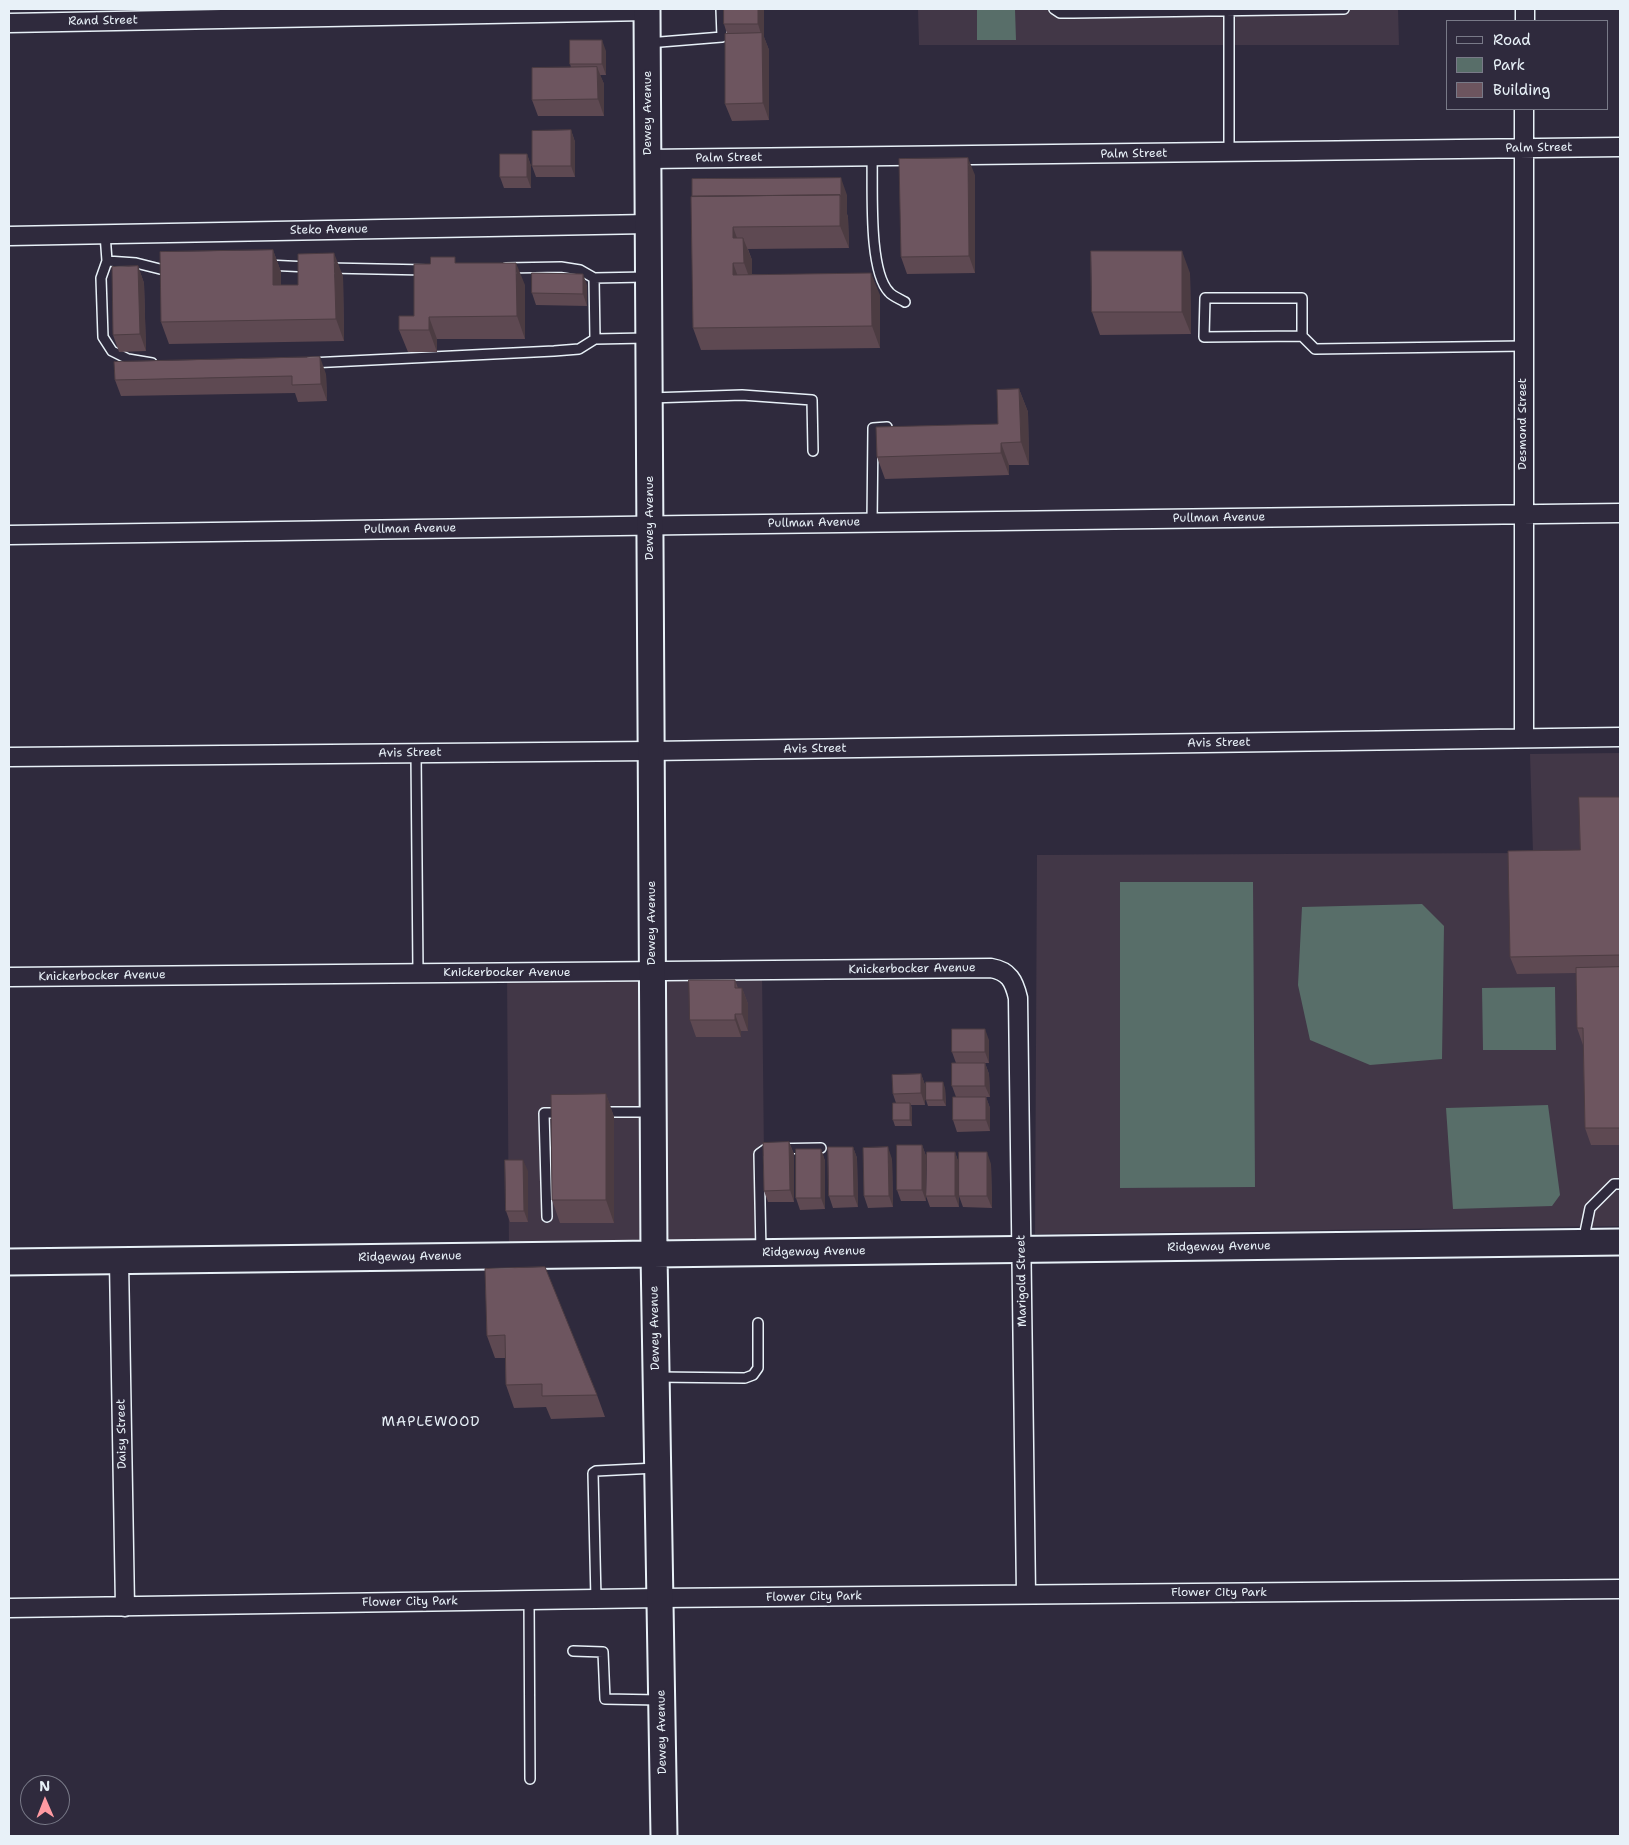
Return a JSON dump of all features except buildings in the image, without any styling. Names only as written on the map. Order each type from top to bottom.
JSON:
[{"type":"street","name":"Dewey Avenue","points":[[647,10],[654,1254],[664,1836]]},
{"type":"street","name":"Rand Street","points":[[9,22],[647,10]]},
{"type":"street","name":"Desmond Street","points":[[1524,110],[1524,738]]},
{"type":"street","name":"Palm Street","points":[[648,159],[1620,147]]},
{"type":"street","name":"Steko Avenue","points":[[9,236],[648,224]]},
{"type":"street","name":"Pullman Avenue","points":[[9,535],[1620,513]]},
{"type":"street","name":"Avis Street","points":[[9,757],[652,751],[1620,738]]},
{"type":"street","name":"Knickerbocker Avenue","points":[[9,977],[991,968],[1005,972]]},
{"type":"street","name":"Marigold Street","points":[[1005,972],[1014,983],[1018,998],[1026,1594]]},
{"type":"street","name":"Ridgeway Avenue","points":[[9,1262],[1620,1242]]},
{"type":"street","name":"Daisy Street","points":[[119,1261],[125,1607]]},
{"type":"street","name":"Flower City Park","points":[[9,1608],[660,1598],[1620,1590]]},
{"type":"lane","points":[[648,43],[722,37],[721,9]]},
{"type":"lane","points":[[1054,9],[1060,13],[1229,9],[1344,9]]},
{"type":"lane","points":[[1229,9],[1229,152]]},
{"type":"lane","points":[[872,157],[876,266],[888,292],[905,302]]},
{"type":"lane","points":[[105,234],[107,261],[101,278],[103,337],[112,351],[128,359],[166,364]]},
{"type":"lane","points":[[107,261],[136,263],[160,269],[178,268]]},
{"type":"lane","points":[[260,265],[436,270]]},
{"type":"lane","points":[[494,269],[561,267],[580,270],[594,278],[649,276]]},
{"type":"lane","points":[[594,278],[595,339]]},
{"type":"lane","points":[[1302,336],[1204,337],[1205,298],[1302,298],[1302,336],[1315,349],[1523,346]]},
{"type":"lane","points":[[300,363],[554,351],[579,349],[595,339],[649,338]]},
{"type":"lane","points":[[649,398],[742,395],[812,400],[813,451]]},
{"type":"lane","points":[[872,522],[873,428],[901,427]]},
{"type":"lane","points":[[416,753],[418,974]]},
{"type":"lane","points":[[547,1218],[544,1113],[574,1112]]},
{"type":"lane","points":[[594,1112],[653,1112]]},
{"type":"lane","points":[[761,1252],[759,1154],[766,1149],[821,1148]]},
{"type":"lane","points":[[1582,1242],[1590,1208],[1614,1184],[1620,1184]]},
{"type":"lane","points":[[656,1378],[745,1378],[754,1375],[758,1368],[758,1323]]},
{"type":"lane","points":[[596,1599],[593,1473],[596,1471],[658,1467]]},
{"type":"lane","points":[[529,1600],[530,1779]]},
{"type":"lane","points":[[573,1651],[603,1652],[605,1699],[662,1700]]},
{"type":"shaded area","points":[[918,9],[1398,9],[1399,45],[919,45]]},
{"type":"shaded area","points":[[1620,753],[1620,1226],[1035,1234],[1037,855],[1533,853],[1530,754]]},
{"type":"shaded area","points":[[762,970],[765,1252],[509,1256],[507,973]]},
{"type":"green space","points":[[977,9],[1015,9],[1016,40],[977,40]]},
{"type":"green space","points":[[1120,882],[1253,882],[1255,1187],[1120,1188]]},
{"type":"green space","points":[[1422,904],[1444,926],[1442,1059],[1370,1065],[1310,1040],[1298,985],[1302,907]]},
{"type":"green space","points":[[1555,987],[1556,1050],[1483,1050],[1482,988]]},
{"type":"green space","points":[[1548,1105],[1560,1195],[1552,1206],[1453,1209],[1446,1108]]},
{"type":"district","name":"MAPLEWOOD","points":[[431,1422]]}]
